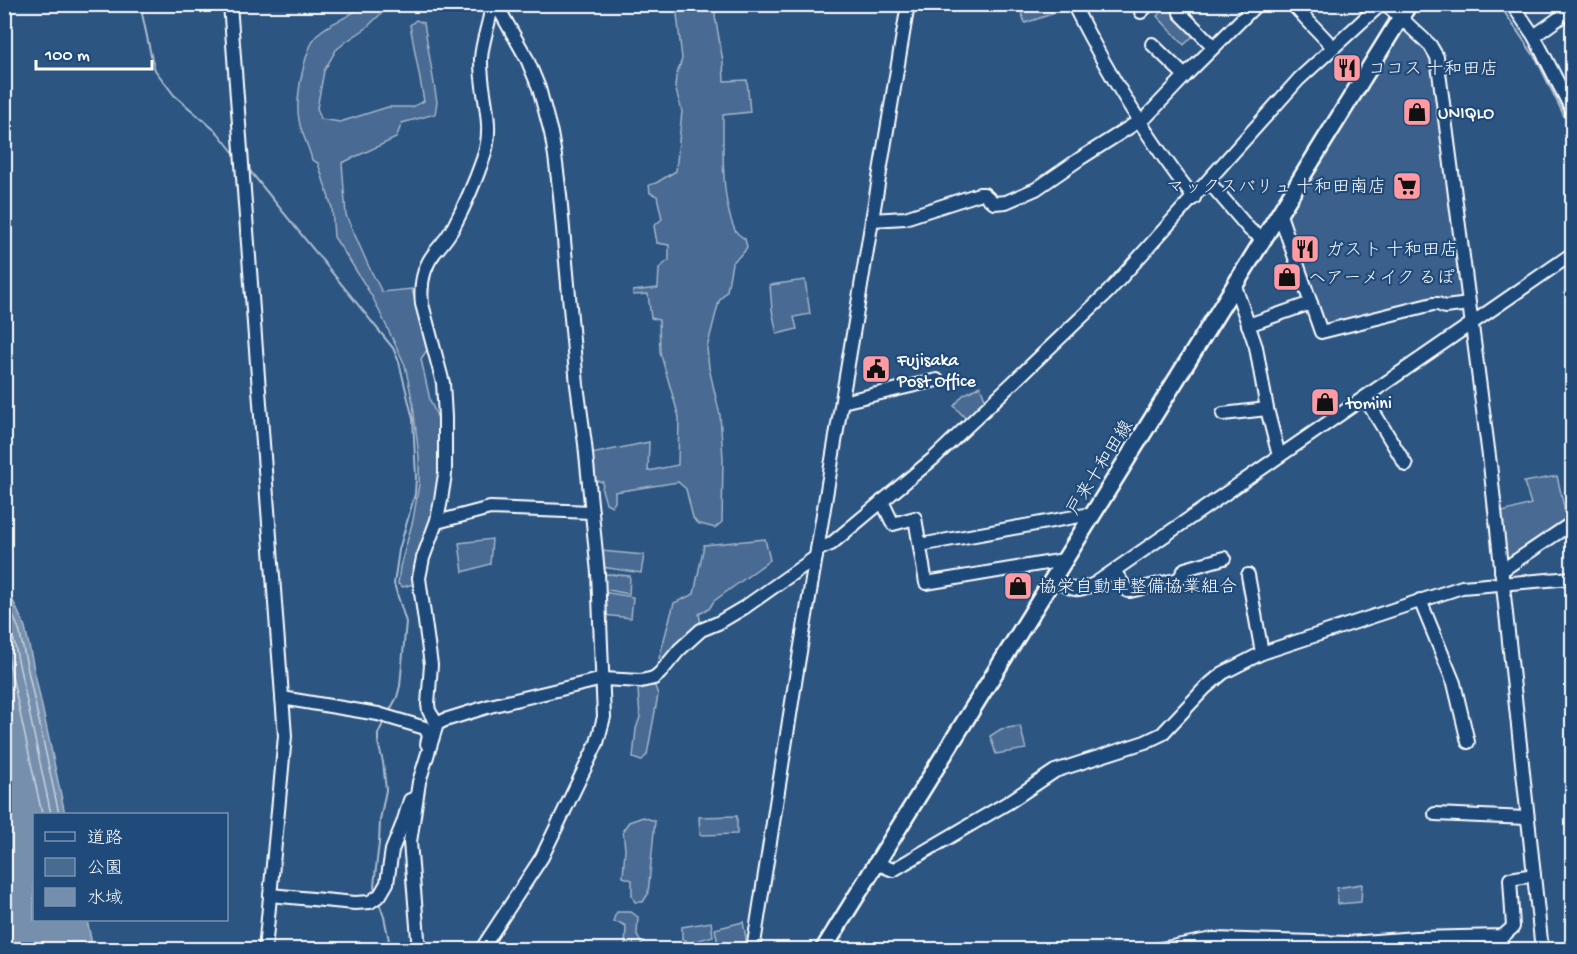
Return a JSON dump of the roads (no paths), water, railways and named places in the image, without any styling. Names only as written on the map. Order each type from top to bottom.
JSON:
[{"type":"main road","name":"戸来十和田線","points":[[823,950],[1405,11]]},
{"type":"street","points":[[230,4],[285,736],[266,950]]},
{"type":"street","points":[[481,950],[542,857],[597,743],[604,717],[598,573],[576,377],[560,195],[551,133],[527,59],[494,4]]},
{"type":"street","points":[[437,724],[429,711],[428,704],[430,665],[419,578],[423,558],[437,522],[445,474],[444,396],[443,382],[422,304],[421,291],[428,261],[444,243],[453,228],[488,145],[488,119],[481,58],[494,4]]},
{"type":"street","points":[[753,950],[908,4]]},
{"type":"street","points":[[1073,4],[1122,94],[1172,171],[1194,198]]},
{"type":"street","points":[[872,220],[904,218],[979,194],[984,194],[994,203],[1006,202],[1036,189],[1147,116],[1257,4]]},
{"type":"street","points":[[1292,4],[1333,47]]},
{"type":"street","points":[[419,950],[410,842],[420,778],[437,724],[490,706],[603,679],[641,681],[654,678],[702,630],[745,607],[831,544],[934,458],[1094,306],[1194,198],[1299,79],[1383,4],[1405,11],[1437,57],[1492,475],[1542,950]]},
{"type":"street","points":[[1512,4],[1534,36],[1572,110]]},
{"type":"street","points":[[1534,36],[1572,9]]},
{"type":"street","points":[[1180,13],[1214,47]]},
{"type":"street","points":[[1152,44],[1185,76]]},
{"type":"street","points":[[1208,182],[1250,230],[1264,239]]},
{"type":"street","points":[[1280,215],[1321,332],[1433,304],[1445,307],[1469,304]]},
{"type":"street","points":[[1053,579],[1080,590],[1096,583],[1572,254]]},
{"type":"street","points":[[1235,286],[1256,347],[1267,409],[1279,456]]},
{"type":"street","points":[[1248,325],[1311,303]]},
{"type":"street","points":[[842,402],[937,380]]},
{"type":"street","points":[[1365,398],[1406,465]]},
{"type":"street","points":[[1222,414],[1267,409]]},
{"type":"street","points":[[882,501],[893,524],[915,518],[926,583],[1064,560]]},
{"type":"street","points":[[437,522],[490,508],[592,512]]},
{"type":"street","points":[[920,545],[1085,515],[1090,519]]},
{"type":"street","points":[[1501,571],[1572,523]]},
{"type":"street","points":[[1114,571],[1130,591],[1179,579],[1185,569],[1224,558]]},
{"type":"street","points":[[1248,575],[1262,653]]},
{"type":"street","points":[[876,863],[893,870],[1009,802],[1055,771],[1162,734],[1214,680],[1262,653],[1462,587],[1572,578]]},
{"type":"street","points":[[1420,600],[1454,683],[1468,742]]},
{"type":"street","points":[[282,698],[388,717],[425,728],[429,735],[426,749],[428,754]]},
{"type":"street","points":[[270,895],[355,903],[370,902],[377,897],[387,883],[392,850],[413,788],[420,778]]},
{"type":"street","points":[[1435,814],[1527,818]]},
{"type":"street","points":[[1155,950],[1213,939],[1349,943],[1416,938],[1459,943],[1503,936],[1513,927],[1510,879],[1534,875]]},
{"type":"water","points":[[4,581],[25,627],[65,813],[33,813],[33,921],[87,921],[93,949],[5,949]]},
{"type":"waterway","points":[[140,4],[155,70],[174,95],[218,133],[233,152]]},
{"type":"waterway","points":[[1499,4],[1537,60],[1572,132]]},
{"type":"waterway","points":[[250,171],[393,348],[399,362],[413,419],[416,477],[415,494],[399,550],[394,584],[406,622],[400,686],[388,714]]},
{"type":"waterway","points":[[375,892],[380,820],[386,790],[378,743],[378,734],[384,721]]},
{"type":"waterway","points":[[378,900],[391,950]]},
{"type":"place","name":"ココス 十和田店","points":[[1347,68]]},
{"type":"place","name":"UNIQLO","points":[[1417,112]]},
{"type":"place","name":"マックスバリュ 十和田南店","points":[[1407,186]]},
{"type":"place","name":"ガスト 十和田店","points":[[1305,249]]},
{"type":"place","name":"ヘアーメイク るぽ","points":[[1287,277]]},
{"type":"place","name":"Fujisaka Post Office","points":[[876,369]]},
{"type":"place","name":"tomini","points":[[1325,402]]},
{"type":"place","name":"協栄自動車整備協業組合","points":[[1018,586]]}]
